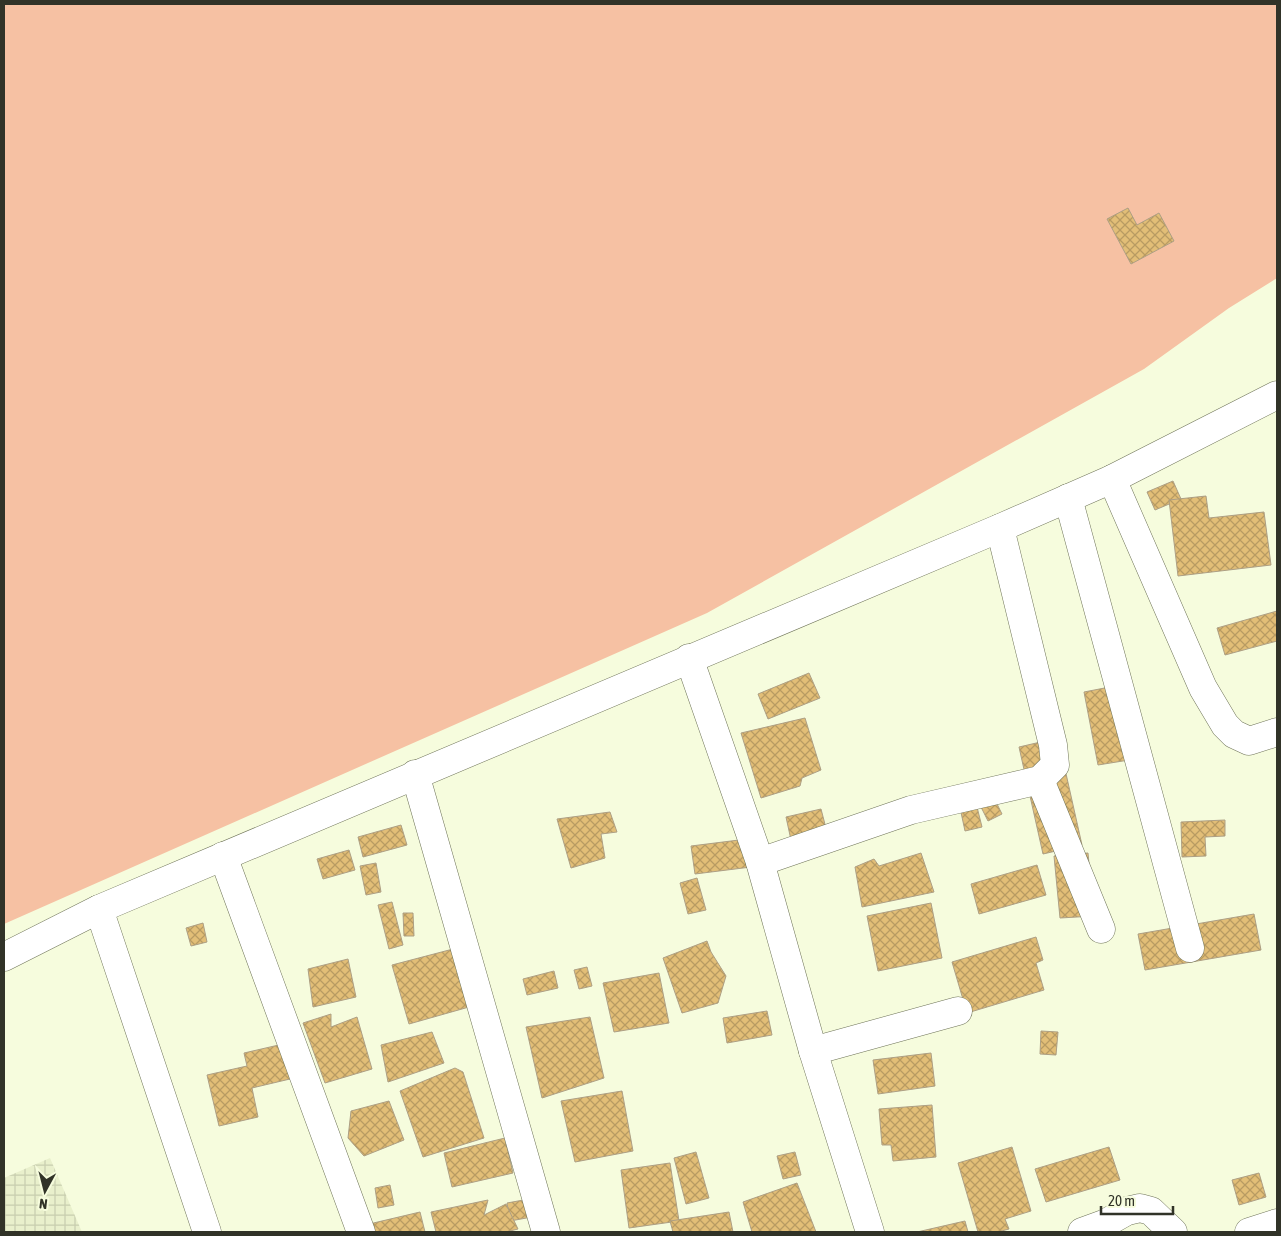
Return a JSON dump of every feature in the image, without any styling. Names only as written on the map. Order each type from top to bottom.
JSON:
[{"type":"street","points":[[4,957],[99,909],[1112,479],[1277,394]]},
{"type":"street","points":[[1112,479],[1203,688],[1225,725],[1234,734],[1249,741],[1277,732]]},
{"type":"street","points":[[1068,498],[1190,948]]},
{"type":"street","points":[[760,862],[911,810],[1040,780],[1055,766],[1053,745],[1000,528]]},
{"type":"street","points":[[689,658],[760,862],[813,1051],[870,1232]]},
{"type":"street","points":[[415,774],[546,1232]]},
{"type":"street","points":[[1040,780],[1101,929]]},
{"type":"street","points":[[223,856],[361,1232]]},
{"type":"street","points":[[99,909],[207,1232]]},
{"type":"street","points":[[813,1051],[958,1011]]},
{"type":"street","points":[[1082,1232],[1104,1224],[1127,1211],[1140,1208],[1151,1211],[1173,1232]]},
{"type":"street","points":[[1249,1232],[1277,1223]]},
{"type":"shaded area","points":[[4,4],[1277,4],[1277,278],[1229,308],[1144,369],[707,613],[4,924]]},
{"type":"shaded area","points":[[50,1158],[82,1232],[4,1232],[4,1178]]},
{"type":"building","points":[[1128,208],[1137,225],[1159,213],[1174,241],[1131,264],[1107,219]]},
{"type":"building","points":[[1173,481],[1181,499],[1155,510],[1147,492]]},
{"type":"building","points":[[1206,496],[1209,518],[1264,512],[1271,565],[1178,576],[1169,500]]},
{"type":"building","points":[[1277,611],[1277,641],[1225,655],[1217,628]]},
{"type":"building","points":[[809,673],[820,698],[768,719],[758,694]]},
{"type":"building","points":[[1115,686],[1129,760],[1098,765],[1084,692]]},
{"type":"building","points":[[805,718],[821,770],[802,778],[800,786],[761,798],[741,733]]},
{"type":"building","points":[[1058,738],[1082,845],[1043,854],[1019,747]]},
{"type":"building","points":[[989,788],[1002,814],[988,821],[975,795]]},
{"type":"building","points":[[975,799],[982,827],[965,831],[959,803]]},
{"type":"building","points":[[821,809],[827,832],[791,840],[786,817]]},
{"type":"building","points":[[610,812],[617,832],[601,834],[605,858],[571,868],[557,819]]},
{"type":"building","points":[[1225,820],[1225,836],[1205,837],[1206,856],[1182,857],[1181,822]]},
{"type":"building","points":[[401,825],[407,845],[363,857],[358,837]]},
{"type":"building","points":[[755,838],[759,866],[695,874],[691,846]]},
{"type":"building","points":[[349,850],[355,870],[323,879],[317,859]]},
{"type":"building","points":[[921,853],[934,892],[862,907],[855,867],[874,859],[879,866]]},
{"type":"building","points":[[1088,853],[1094,916],[1060,918],[1054,856]]},
{"type":"building","points":[[376,863],[381,892],[366,895],[360,866]]},
{"type":"building","points":[[1037,865],[1046,895],[979,914],[971,884]]},
{"type":"building","points":[[697,878],[706,910],[688,914],[680,883]]},
{"type":"building","points":[[392,902],[403,945],[389,949],[378,905]]},
{"type":"building","points":[[931,903],[942,958],[878,971],[867,916]]},
{"type":"building","points":[[403,913],[413,913],[414,936],[404,936]]},
{"type":"building","points":[[1254,914],[1261,950],[1145,970],[1138,934]]},
{"type":"building","points":[[203,923],[207,942],[191,946],[186,928]]},
{"type":"building","points":[[1036,937],[1043,960],[1036,963],[1044,990],[967,1013],[952,962]]},
{"type":"building","points":[[707,941],[711,952],[726,976],[718,1003],[682,1013],[663,958]]},
{"type":"building","points":[[453,949],[469,1007],[409,1024],[392,965]]},
{"type":"building","points":[[348,959],[356,997],[313,1007],[308,969]]},
{"type":"building","points":[[587,967],[592,986],[579,989],[574,970]]},
{"type":"building","points":[[554,971],[558,988],[527,995],[523,979]]},
{"type":"building","points":[[659,973],[669,1023],[614,1032],[603,983]]},
{"type":"building","points":[[767,1011],[772,1035],[727,1043],[723,1018]]},
{"type":"building","points":[[331,1014],[331,1027],[357,1017],[372,1069],[325,1083],[303,1023]]},
{"type":"building","points":[[590,1017],[604,1078],[542,1098],[526,1027]]},
{"type":"building","points":[[1041,1031],[1058,1032],[1056,1055],[1040,1054]]},
{"type":"building","points":[[432,1032],[444,1063],[388,1082],[381,1045]]},
{"type":"building","points":[[283,1044],[290,1079],[252,1088],[258,1117],[219,1126],[207,1075],[247,1066],[244,1053]]},
{"type":"building","points":[[931,1053],[935,1086],[878,1094],[873,1060]]},
{"type":"building","points":[[455,1068],[463,1072],[484,1138],[423,1157],[400,1091]]},
{"type":"building","points":[[622,1091],[633,1151],[575,1162],[561,1101]]},
{"type":"building","points":[[389,1101],[404,1140],[364,1156],[348,1138],[351,1111]]},
{"type":"building","points":[[932,1105],[936,1157],[893,1161],[891,1145],[882,1145],[879,1109]]},
{"type":"building","points":[[505,1138],[513,1173],[452,1187],[444,1153]]},
{"type":"building","points":[[1012,1147],[1031,1211],[1005,1219],[1009,1229],[998,1232],[978,1232],[958,1163]]},
{"type":"building","points":[[1109,1147],[1120,1180],[1046,1202],[1035,1169]]},
{"type":"building","points":[[696,1152],[709,1198],[686,1204],[674,1158]]},
{"type":"building","points":[[795,1152],[801,1175],[783,1179],[777,1156]]},
{"type":"building","points":[[670,1163],[679,1221],[629,1228],[621,1170]]},
{"type":"building","points":[[1259,1173],[1266,1197],[1239,1205],[1232,1180]]},
{"type":"building","points":[[797,1183],[816,1232],[752,1232],[743,1202]]},
{"type":"building","points":[[390,1185],[394,1205],[378,1208],[375,1188]]},
{"type":"building","points":[[529,1199],[532,1217],[510,1221],[507,1203]]},
{"type":"building","points":[[488,1200],[484,1215],[506,1204],[518,1229],[506,1232],[436,1232],[431,1212]]},
{"type":"building","points":[[420,1212],[425,1232],[368,1232],[365,1225]]},
{"type":"building","points":[[729,1212],[733,1232],[673,1232],[670,1221]]},
{"type":"building","points":[[965,1221],[968,1232],[917,1232]]}]
